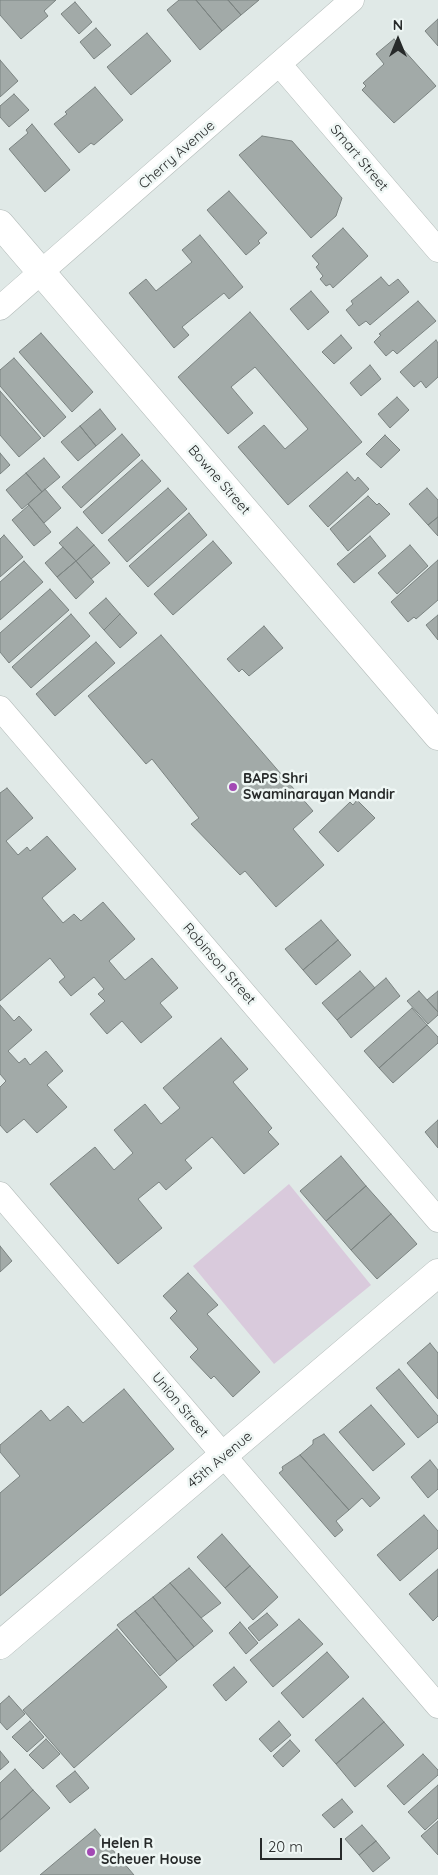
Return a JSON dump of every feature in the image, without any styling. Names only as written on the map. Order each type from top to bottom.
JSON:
[{"type":"street","name":"Cherry Avenue","points":[[0,308],[280,65],[352,0]]},
{"type":"street","name":"Smart Street","points":[[280,65],[438,250]]},
{"type":"street","name":"Bowne Street","points":[[0,224],[438,736]]},
{"type":"street","name":"Robinson Street","points":[[0,708],[438,1220]]},
{"type":"street","name":"Union Street","points":[[0,1194],[438,1706]]},
{"type":"street","name":"45th Avenue","points":[[0,1645],[224,1457],[438,1273]]},
{"type":"shaded area","points":[[289,1184],[371,1285],[274,1364],[193,1266]]},
{"type":"building","points":[[0,0],[56,0],[44,11],[48,16],[21,39],[0,15]]},
{"type":"building","points":[[179,0],[196,0],[222,31],[200,50],[167,10]]},
{"type":"building","points":[[196,0],[228,0],[241,15],[222,31]]},
{"type":"building","points":[[228,0],[259,0],[241,15]]},
{"type":"building","points":[[75,2],[92,22],[79,34],[61,14]]},
{"type":"building","points":[[438,19],[438,46],[425,31]]},
{"type":"building","points":[[96,28],[111,45],[94,59],[80,42]]},
{"type":"building","points":[[147,33],[171,61],[131,95],[107,67]]},
{"type":"building","points":[[394,39],[436,86],[394,123],[362,90],[366,86],[363,83],[384,64],[376,54]]},
{"type":"building","points":[[0,60],[18,81],[0,97]]},
{"type":"building","points":[[95,87],[123,120],[94,145],[91,143],[79,153],[54,124],[67,114],[65,112]]},
{"type":"building","points":[[14,94],[29,110],[9,127],[0,117],[0,106]]},
{"type":"building","points":[[32,124],[70,170],[45,192],[9,149],[28,133],[26,130]]},
{"type":"building","points":[[262,136],[292,141],[342,198],[336,216],[311,238],[239,155]]},
{"type":"building","points":[[229,191],[267,233],[258,241],[260,243],[246,255],[207,210]]},
{"type":"building","points":[[343,228],[368,256],[333,288],[330,284],[326,286],[320,279],[323,276],[316,267],[319,264],[312,256]]},
{"type":"building","points":[[200,235],[243,287],[229,299],[224,293],[182,327],[189,335],[174,348],[129,293],[146,279],[156,291],[192,262],[182,250]]},
{"type":"building","points":[[381,277],[389,286],[398,279],[409,292],[370,325],[366,321],[359,326],[346,310],[353,304],[351,301]]},
{"type":"building","points":[[311,291],[329,312],[308,330],[290,309]]},
{"type":"building","points":[[418,301],[436,321],[397,354],[393,350],[386,356],[374,342],[381,335],[379,334]]},
{"type":"building","points":[[250,312],[362,442],[288,505],[238,447],[264,425],[285,449],[308,429],[255,367],[231,387],[253,413],[228,434],[178,377]]},
{"type":"building","points":[[41,333],[93,392],[72,412],[19,352]]},
{"type":"building","points":[[341,335],[352,348],[334,364],[322,352]]},
{"type":"building","points":[[436,340],[438,343],[438,377],[426,388],[421,381],[414,387],[400,372]]},
{"type":"building","points":[[14,358],[66,417],[44,437],[0,386],[0,370]]},
{"type":"building","points":[[370,365],[381,379],[361,396],[350,383]]},
{"type":"building","points":[[0,391],[41,438],[19,457],[0,435]]},
{"type":"building","points":[[397,397],[409,410],[390,428],[378,414]]},
{"type":"building","points":[[100,409],[116,429],[96,446],[80,426]]},
{"type":"building","points":[[80,426],[96,446],[78,461],[61,442]]},
{"type":"building","points":[[122,434],[140,455],[81,508],[62,487]]},
{"type":"building","points":[[385,435],[400,450],[381,468],[366,454]]},
{"type":"building","points":[[0,453],[10,465],[0,474]]},
{"type":"building","points":[[44,458],[60,477],[42,492],[26,473]]},
{"type":"building","points":[[142,460],[161,481],[102,534],[83,512]]},
{"type":"building","points":[[347,472],[355,481],[358,477],[369,489],[328,527],[309,506]]},
{"type":"building","points":[[26,473],[42,492],[22,509],[6,490]]},
{"type":"building","points":[[168,488],[187,509],[127,562],[108,540]]},
{"type":"building","points":[[427,488],[438,500],[438,517],[428,525],[409,504]]},
{"type":"building","points":[[45,489],[61,508],[44,523],[28,504]]},
{"type":"building","points":[[368,496],[377,505],[379,503],[390,514],[348,551],[330,529]]},
{"type":"building","points":[[29,505],[51,532],[34,546],[12,520]]},
{"type":"building","points":[[189,513],[207,535],[148,587],[129,566]]},
{"type":"building","points":[[438,517],[438,536],[428,525]]},
{"type":"building","points":[[77,527],[94,545],[76,561],[59,543]]},
{"type":"building","points":[[4,535],[23,557],[0,577],[0,539]]},
{"type":"building","points":[[370,536],[386,556],[354,583],[337,564]]},
{"type":"building","points":[[213,541],[232,563],[173,615],[154,594]]},
{"type":"building","points":[[94,545],[110,563],[91,579],[76,561]]},
{"type":"building","points":[[410,545],[428,566],[397,594],[378,573]]},
{"type":"building","points":[[63,547],[76,561],[57,577],[45,563]]},
{"type":"building","points":[[438,560],[438,600],[416,619],[414,617],[408,622],[391,602]]},
{"type":"building","points":[[24,561],[43,582],[0,620],[0,582]]},
{"type":"building","points":[[76,561],[94,582],[76,599],[57,577]]},
{"type":"building","points":[[50,589],[69,610],[9,663],[0,652],[0,633]]},
{"type":"building","points":[[106,598],[120,614],[104,630],[89,613]]},
{"type":"building","points":[[71,614],[90,636],[31,688],[12,667]]},
{"type":"building","points":[[120,614],[137,633],[120,648],[104,630]]},
{"type":"building","points":[[438,615],[438,640],[426,625]]},
{"type":"building","points":[[264,626],[283,648],[249,676],[242,669],[239,672],[227,659]]},
{"type":"building","name":"BAPS Shri Swaminarayan Mandir","points":[[161,635],[313,811],[293,829],[324,865],[276,907],[245,871],[240,875],[191,824],[199,818],[152,759],[146,764],[88,696]]},
{"type":"building","points":[[96,642],[115,663],[55,716],[36,694]]},
{"type":"building","points":[[7,788],[33,818],[6,841],[18,855],[27,847],[30,851],[47,836],[76,869],[42,898],[63,923],[74,914],[81,921],[103,902],[135,939],[109,961],[125,980],[152,958],[178,988],[160,1003],[172,1017],[141,1043],[122,1021],[107,1034],[90,1014],[105,1001],[98,994],[104,989],[94,977],[71,996],[59,982],[65,977],[50,958],[0,1001],[0,793]]},
{"type":"building","points":[[357,800],[375,818],[338,852],[319,832],[350,802],[353,805]]},
{"type":"building","points":[[321,920],[338,940],[303,970],[285,949]]},
{"type":"building","points":[[338,940],[351,955],[316,985],[303,970]]},
{"type":"building","points":[[360,971],[375,988],[337,1020],[322,1003]]},
{"type":"building","points":[[386,978],[400,996],[351,1038],[337,1020]]},
{"type":"building","points":[[419,991],[438,1012],[438,1015],[428,1024],[407,1001]]},
{"type":"building","points":[[438,991],[438,1012],[427,1000]]},
{"type":"building","points":[[0,1005],[14,1021],[19,1016],[32,1030],[8,1051],[19,1063],[25,1058],[30,1065],[46,1051],[63,1071],[47,1085],[67,1107],[37,1133],[24,1119],[7,1133],[0,1125],[0,1087],[6,1081],[0,1074]]},
{"type":"building","points":[[412,1008],[427,1025],[379,1068],[364,1051]]},
{"type":"building","points":[[427,1025],[438,1037],[438,1043],[393,1083],[379,1068]]},
{"type":"building","points":[[221,1038],[248,1069],[233,1082],[272,1128],[268,1132],[279,1144],[244,1174],[212,1137],[185,1160],[192,1168],[166,1190],[159,1182],[138,1199],[162,1228],[118,1264],[50,1184],[95,1147],[114,1170],[133,1153],[114,1130],[145,1104],[161,1124],[180,1108],[163,1088]]},
{"type":"building","points":[[438,1120],[438,1148],[425,1132]]},
{"type":"building","points":[[341,1156],[366,1186],[326,1221],[300,1191]]},
{"type":"building","points":[[366,1186],[391,1214],[351,1250],[326,1221]]},
{"type":"building","points":[[391,1214],[417,1244],[377,1279],[351,1250]]},
{"type":"building","points":[[0,1246],[12,1261],[0,1272]]},
{"type":"building","points":[[188,1273],[218,1305],[207,1314],[260,1372],[233,1397],[214,1376],[211,1379],[190,1357],[198,1349],[170,1318],[177,1311],[163,1296]]},
{"type":"building","points":[[430,1343],[438,1353],[438,1399],[407,1363]]},
{"type":"building","points":[[399,1369],[438,1416],[438,1422],[418,1438],[376,1388]]},
{"type":"building","points":[[124,1389],[174,1449],[0,1596],[0,1493],[20,1476],[0,1452],[0,1445],[41,1410],[50,1421],[68,1406],[83,1423]]},
{"type":"building","points":[[371,1405],[405,1444],[373,1471],[339,1432]]},
{"type":"building","points":[[324,1434],[380,1498],[370,1507],[362,1498],[349,1510],[300,1455],[313,1444],[313,1440]]},
{"type":"building","points":[[300,1455],[349,1510],[336,1521],[343,1530],[335,1537],[279,1473],[283,1470],[282,1467]]},
{"type":"building","points":[[430,1460],[438,1470],[438,1489],[428,1498],[411,1477]]},
{"type":"building","points":[[424,1515],[438,1531],[438,1548],[400,1581],[377,1555]]},
{"type":"building","points":[[222,1534],[250,1566],[225,1588],[197,1557]]},
{"type":"building","points":[[250,1566],[278,1597],[253,1620],[225,1588]]},
{"type":"building","points":[[189,1568],[221,1603],[201,1618],[170,1583]]},
{"type":"building","points":[[438,1569],[438,1616],[433,1621],[409,1594]]},
{"type":"building","points":[[170,1583],[213,1631],[194,1647],[153,1597]]},
{"type":"building","points":[[153,1597],[194,1647],[177,1661],[135,1611]]},
{"type":"building","points":[[135,1611],[177,1661],[160,1676],[117,1625]]},
{"type":"building","points":[[267,1613],[278,1625],[259,1641],[248,1628]]},
{"type":"building","points":[[299,1619],[323,1644],[273,1687],[250,1660]]},
{"type":"building","points":[[240,1622],[258,1643],[246,1654],[229,1633]]},
{"type":"building","points":[[117,1629],[167,1687],[74,1768],[23,1710]]},
{"type":"building","points":[[327,1652],[349,1677],[303,1718],[281,1693]]},
{"type":"building","points":[[234,1667],[247,1682],[226,1701],[213,1685]]},
{"type":"building","points":[[9,1696],[25,1714],[7,1730],[0,1722],[0,1704]]},
{"type":"building","points":[[363,1698],[384,1722],[336,1764],[315,1740]]},
{"type":"building","points":[[30,1721],[44,1737],[27,1752],[12,1737]]},
{"type":"building","points":[[279,1721],[291,1735],[271,1752],[259,1739]]},
{"type":"building","points":[[384,1722],[404,1745],[355,1787],[336,1764]]},
{"type":"building","points":[[46,1739],[60,1754],[43,1769],[29,1755]]},
{"type":"building","points":[[290,1740],[300,1751],[283,1767],[273,1756]]},
{"type":"building","points":[[0,1751],[9,1762],[0,1770]]},
{"type":"building","points":[[423,1754],[438,1770],[438,1775],[404,1805],[387,1786]]},
{"type":"building","points":[[15,1769],[33,1790],[0,1820],[0,1783]]},
{"type":"building","points":[[75,1771],[89,1788],[70,1803],[56,1786]]},
{"type":"building","points":[[438,1785],[438,1818],[425,1830],[408,1812]]},
{"type":"building","points":[[33,1790],[50,1808],[0,1852],[0,1820]]},
{"type":"building","points":[[342,1799],[353,1812],[334,1828],[322,1815]]},
{"type":"building","points":[[438,1821],[438,1855],[421,1836]]},
{"type":"building","points":[[362,1825],[376,1841],[359,1855],[345,1839]]},
{"type":"building","name":"Helen R Scheuer House","points":[[95,1829],[134,1875],[40,1875]]},
{"type":"building","points":[[376,1841],[390,1858],[373,1872],[359,1855]]},
{"type":"place","name":"BAPS Shri Swaminarayan Mandir","points":[[233,787]]},
{"type":"place","name":"Helen R Scheuer House","points":[[91,1852]]}]
